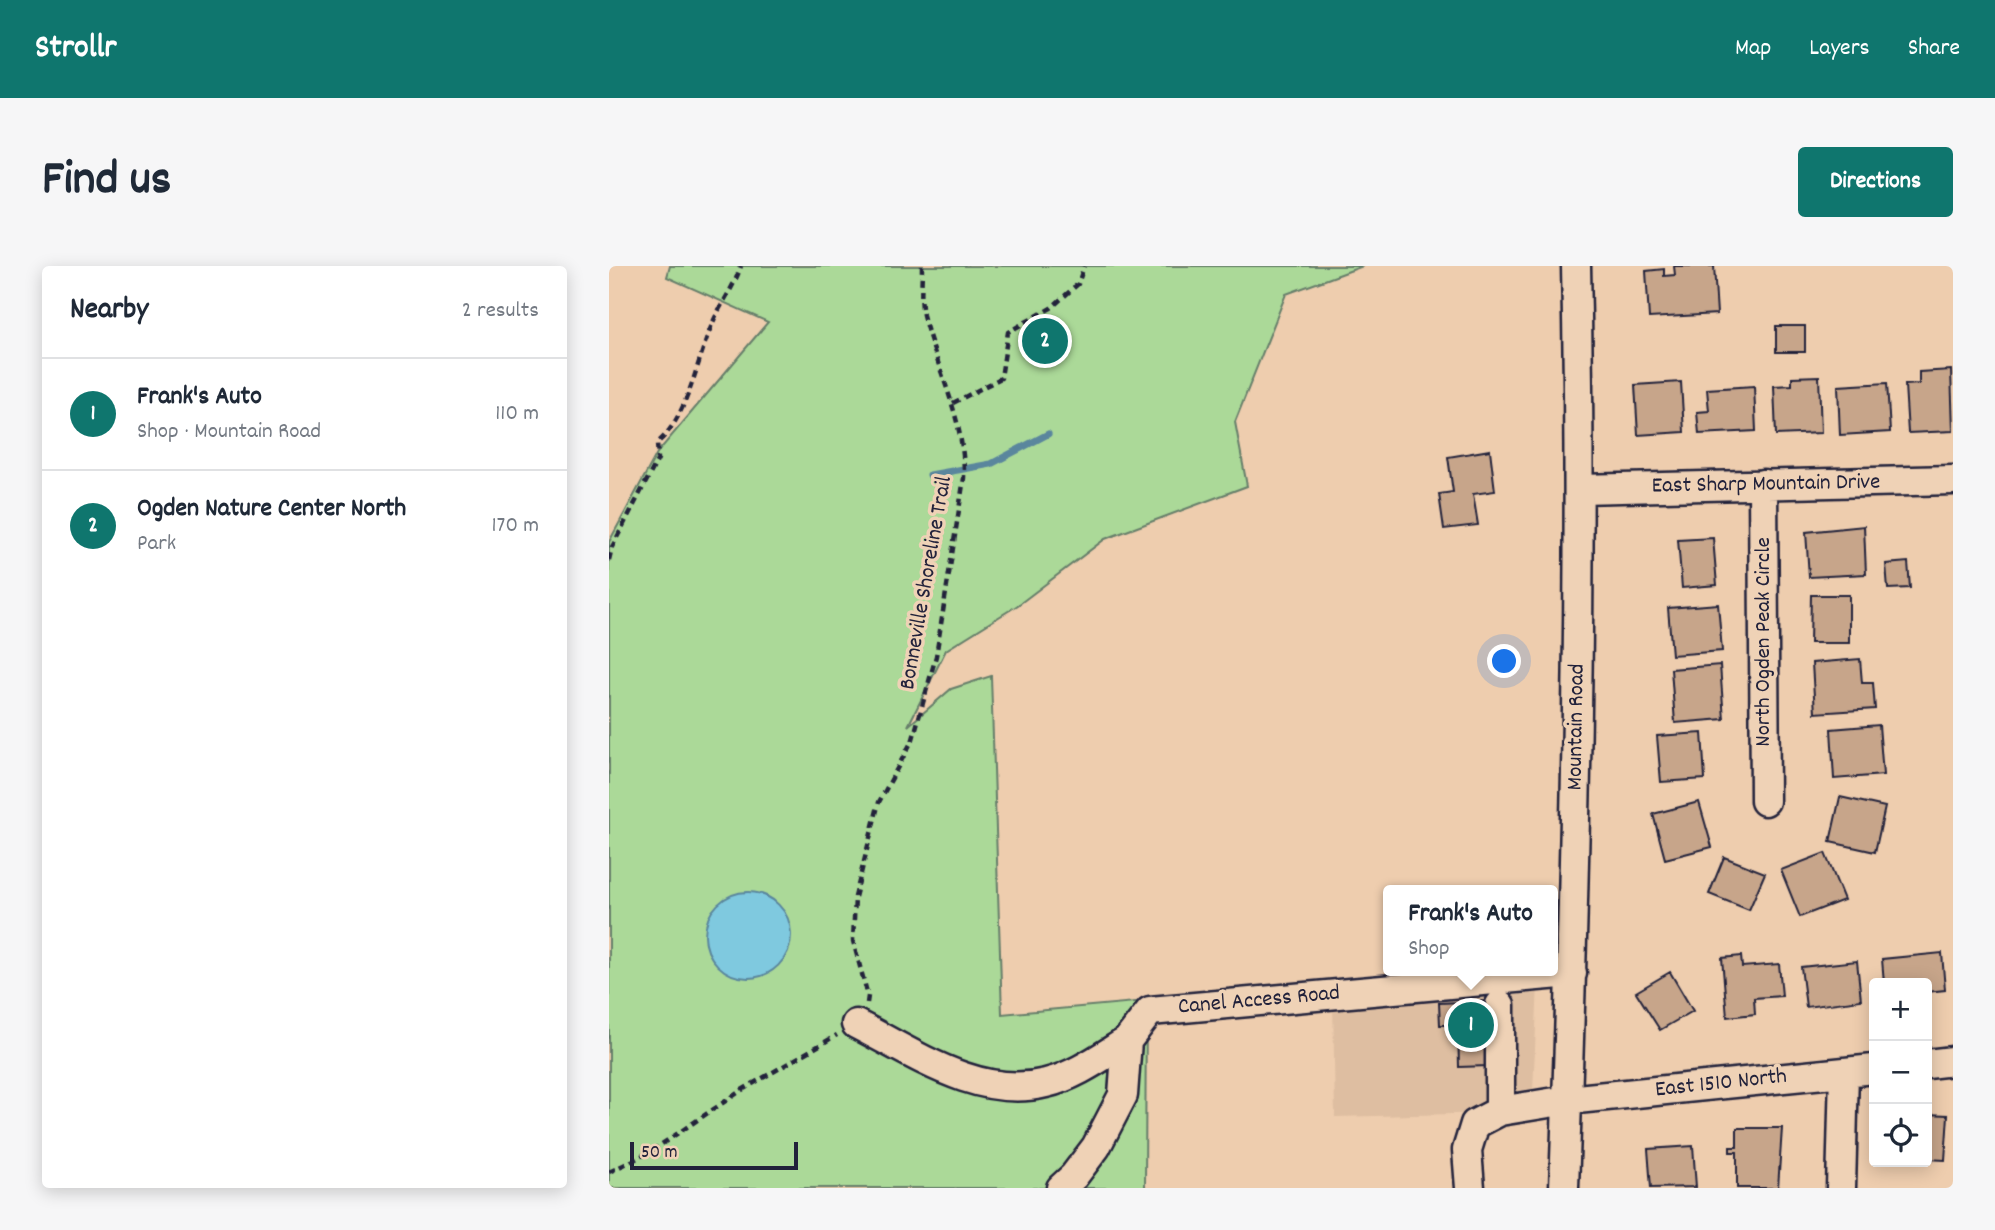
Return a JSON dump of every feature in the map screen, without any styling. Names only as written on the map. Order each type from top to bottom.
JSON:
[{"type":"street","name":"Mountain Road","points":[[1564,1188],[1572,973],[1580,489],[1576,266]]},
{"type":"street","name":"East Sharp Mountain Drive","points":[[1580,489],[1953,480]]},
{"type":"street","name":"North Ogden Peak Circle","points":[[1763,484],[1765,801]]},
{"type":"street","name":"Canel Access Road","points":[[1558,974],[1572,973]]},
{"type":"street","name":"Canel Access Road","points":[[1127,1041],[1150,1011],[1539,976]]},
{"type":"street","points":[[1470,1188],[1467,1150],[1475,1124],[1500,1111],[1500,1005]]},
{"type":"street","points":[[856,1024],[955,1075],[1004,1087],[1045,1083],[1078,1071],[1127,1041]]},
{"type":"street","points":[[1061,1188],[1096,1147],[1123,1095],[1127,1041]]},
{"type":"street","points":[[1932,1063],[1953,1061]]},
{"type":"street","name":"East 1510 North","points":[[1500,1111],[1567,1100],[1869,1070]]},
{"type":"street","points":[[1841,1188],[1844,1072]]},
{"type":"path","points":[[609,560],[612,547],[658,458],[657,443],[665,436],[686,402],[713,321],[741,266]]},
{"type":"path","name":"Bonneville Shoreline Trail","points":[[856,1024],[867,1011],[868,996],[853,941],[855,897],[879,802],[913,739],[936,656],[964,478],[965,463],[953,403],[922,312],[922,266]]},
{"type":"path","points":[[953,403],[1001,378],[1008,332],[1051,308],[1078,284],[1084,266]]},
{"type":"path","points":[[609,1172],[650,1152],[741,1090],[856,1024]]},
{"type":"shaded area","points":[[1538,984],[1532,1112],[1335,1117],[1333,1000]]},
{"type":"green space","points":[[670,266],[1363,266],[1286,294],[1235,422],[1247,486],[1105,539],[1018,605],[946,650],[908,726],[951,689],[991,676],[1002,1014],[1146,1001],[1145,1188],[609,1188],[609,542],[657,453],[768,322],[667,277]]},
{"type":"water","points":[[748,892],[772,899],[784,911],[791,935],[784,959],[772,971],[748,978],[724,971],[712,959],[705,935],[712,911],[724,899]]},
{"type":"building","points":[[1674,266],[1714,266],[1717,314],[1649,318],[1646,271],[1664,269],[1664,276],[1675,275]]},
{"type":"building","points":[[1776,326],[1805,326],[1805,352],[1776,352]]},
{"type":"building","points":[[1951,370],[1953,431],[1908,433],[1905,385],[1919,384],[1919,372]]},
{"type":"building","points":[[1819,376],[1821,433],[1776,435],[1774,386],[1792,385],[1792,377]]},
{"type":"building","points":[[1681,382],[1684,432],[1638,435],[1635,385]]},
{"type":"building","points":[[1887,383],[1890,432],[1840,435],[1838,386]]},
{"type":"building","points":[[1754,386],[1756,431],[1699,434],[1697,412],[1709,411],[1707,389]]},
{"type":"building","points":[[1490,450],[1495,491],[1473,494],[1478,525],[1444,529],[1439,494],[1453,492],[1448,457]]},
{"type":"building","points":[[1864,526],[1866,574],[1809,577],[1806,532]]},
{"type":"building","points":[[1713,538],[1717,585],[1682,588],[1678,540]]},
{"type":"building","points":[[1908,562],[1910,588],[1888,589],[1886,564]]},
{"type":"building","points":[[1811,595],[1849,595],[1849,643],[1810,643]]},
{"type":"building","points":[[1718,604],[1722,651],[1672,655],[1668,608]]},
{"type":"building","points":[[1860,659],[1862,683],[1873,683],[1875,709],[1815,713],[1812,663]]},
{"type":"building","points":[[1720,665],[1724,719],[1675,723],[1671,669]]},
{"type":"building","points":[[1879,725],[1883,775],[1834,779],[1831,729]]},
{"type":"building","points":[[1702,733],[1705,779],[1661,782],[1657,736]]},
{"type":"building","points":[[1840,797],[1885,807],[1875,852],[1830,842]]},
{"type":"building","points":[[1699,802],[1712,847],[1665,859],[1653,814]]},
{"type":"building","points":[[1825,853],[1844,900],[1800,917],[1781,870]]},
{"type":"building","points":[[1724,857],[1765,873],[1749,910],[1709,894]]},
{"type":"building","points":[[1942,953],[1945,990],[1932,991],[1932,978],[1884,978],[1882,959]]},
{"type":"building","points":[[1741,956],[1742,967],[1779,964],[1782,996],[1754,998],[1755,1014],[1727,1017],[1722,958]]},
{"type":"building","points":[[1857,961],[1861,1000],[1806,1007],[1801,967]]},
{"type":"building","points":[[1670,972],[1693,1011],[1660,1030],[1636,992]]},
{"type":"building","points":[[1485,1001],[1488,1066],[1459,1067],[1458,1025],[1440,1025],[1439,1003]]},
{"type":"building","points":[[1932,1114],[1948,1115],[1945,1160],[1932,1159]]},
{"type":"building","points":[[1737,1128],[1782,1128],[1778,1188],[1737,1188],[1737,1152],[1730,1152],[1730,1147],[1737,1147]]},
{"type":"building","points":[[1693,1146],[1696,1187],[1651,1188],[1648,1149]]},
{"type":"waterway","points":[[930,475],[991,464],[1048,434]]},
{"type":"place","name":"Ogden Nature Center North","points":[[1045,341]]},
{"type":"place","name":"Frank's Auto","points":[[1471,1025]]}]
